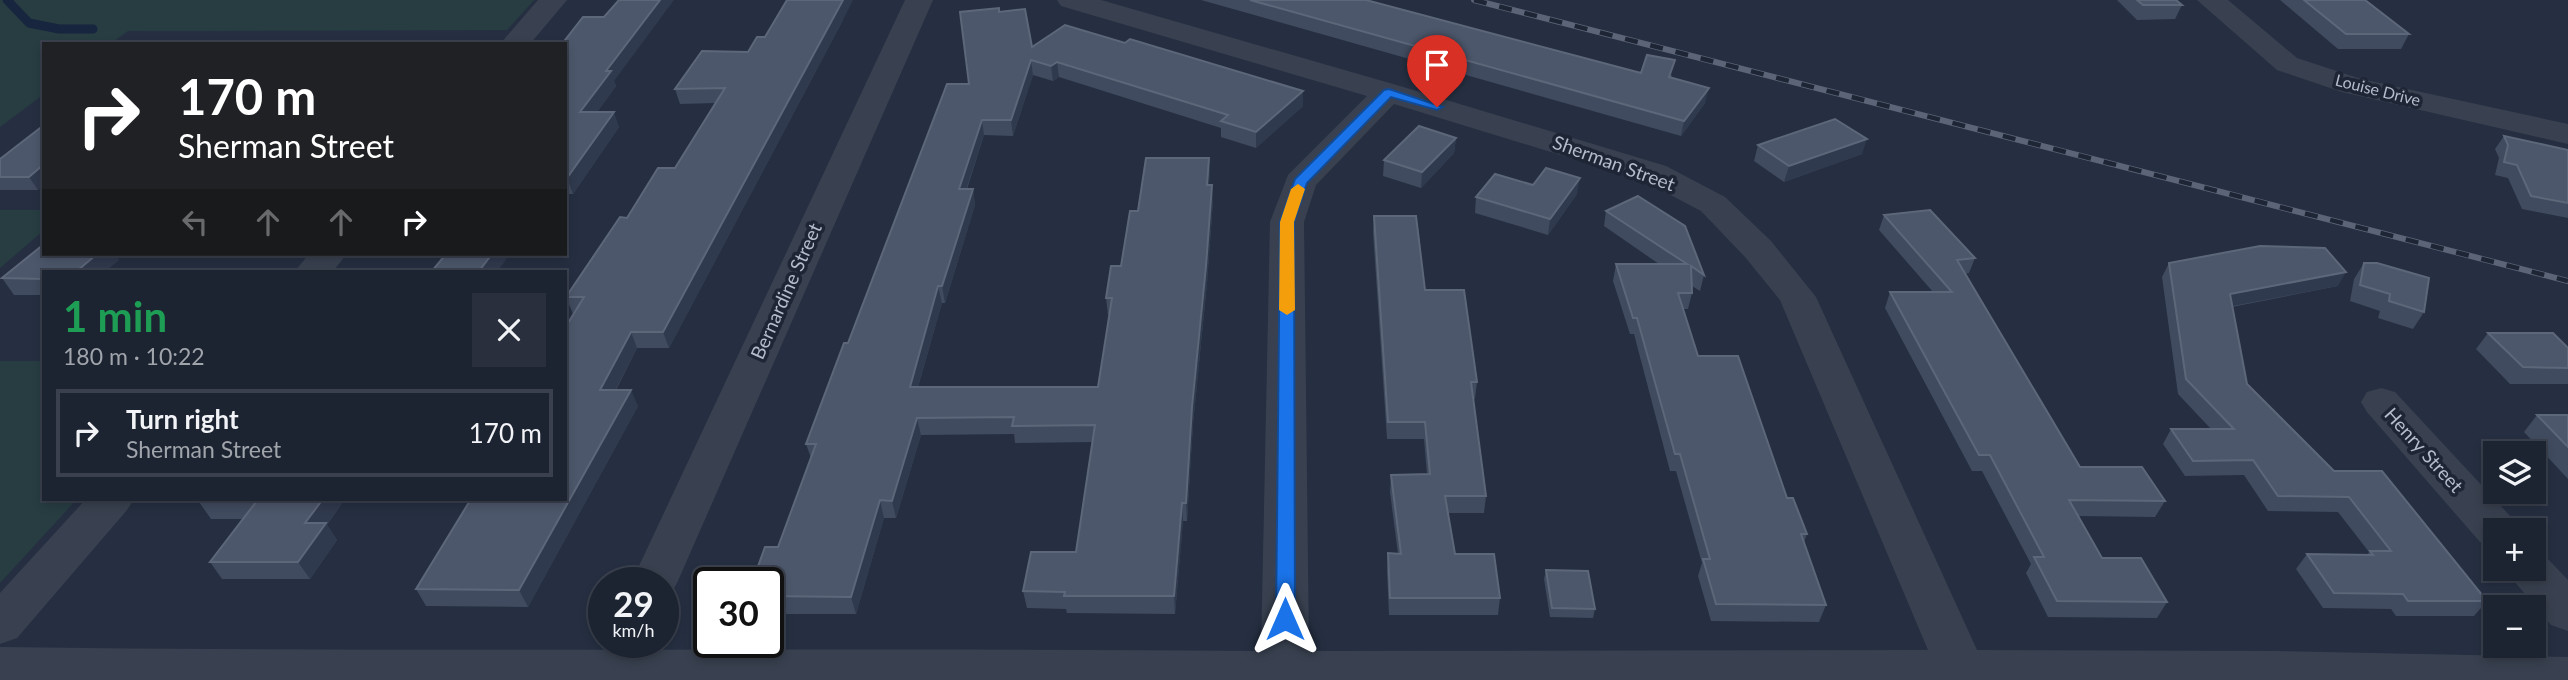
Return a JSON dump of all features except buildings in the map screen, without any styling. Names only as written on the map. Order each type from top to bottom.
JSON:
[{"type":"street","points":[[516,42],[553,0]]},
{"type":"street","name":"Bernardine Street","points":[[661,567],[919,0]]},
{"type":"street","name":"Sherman Street","points":[[1071,0],[1389,92],[1654,173],[1713,204],[1758,249],[1797,297],[1964,675]]},
{"type":"street","name":"Louise Drive","points":[[2211,0],[2287,64],[2353,86],[2568,134]]},
{"type":"street","points":[[1285,676],[1287,222],[1300,182],[1389,92]]},
{"type":"street","points":[[314,270],[327,256]]},
{"type":"street","name":"Henry Street","points":[[2381,402],[2485,518]]},
{"type":"street","points":[[0,625],[110,501]]},
{"type":"street","points":[[2541,581],[2568,612]]},
{"type":"street","points":[[0,667],[617,664],[1285,676],[1964,675],[2277,671],[2568,677]]},
{"type":"green space","points":[[0,0],[534,0],[507,30],[128,31],[113,42],[42,42],[42,96],[0,127]]},
{"type":"green space","points":[[0,210],[42,210],[42,232],[0,268]]},
{"type":"green space","points":[[0,361],[42,361],[42,501],[75,501],[0,583]]},
{"type":"waterway","points":[[7,0],[29,23],[59,29],[93,29]]},
{"type":"railway","points":[[1474,0],[2568,281]]},
{"type":"slow traffic","points":[[1287,310],[1287,222],[1298,189]]},
{"type":"route","points":[[1285,619],[1287,222],[1300,182],[1389,92],[1437,107]]}]
